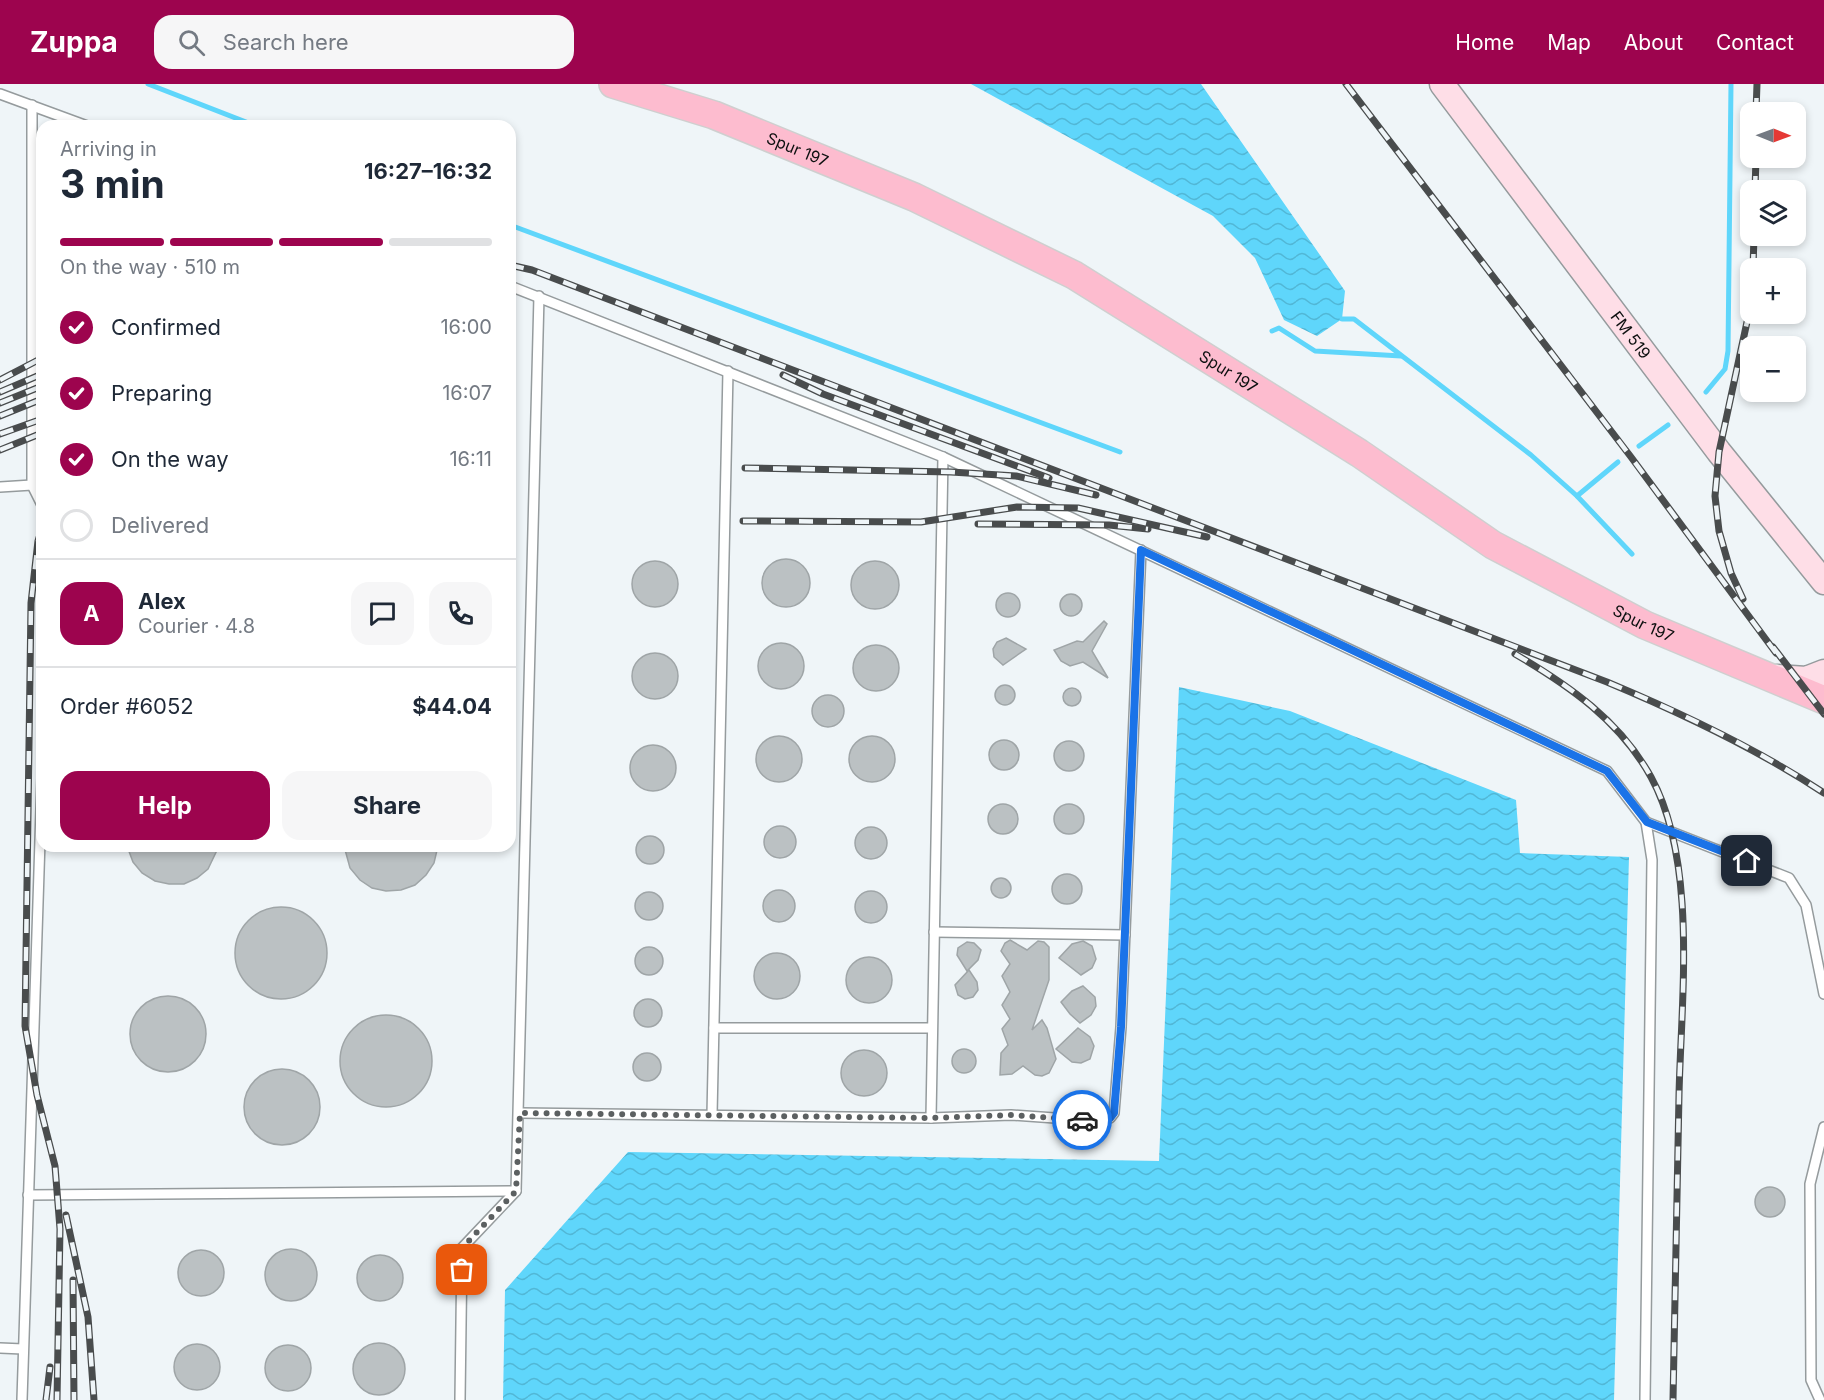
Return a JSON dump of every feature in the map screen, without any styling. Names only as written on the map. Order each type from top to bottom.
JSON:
[{"type":"main road","name":"Spur 197","points":[[613,84],[714,115],[914,197],[1074,275],[1359,453],[1493,544],[1645,625],[1824,700]]},
{"type":"main road","name":"FM 519","points":[[1442,84],[1719,452],[1824,582]]},
{"type":"main road","points":[[1768,677],[1806,679],[1824,672]]},
{"type":"lane","points":[[0,94],[71,120]]},
{"type":"lane","points":[[32,105],[32,485],[36,493]]},
{"type":"lane","points":[[516,288],[943,457],[1607,771],[1647,822],[1789,878],[1806,905],[1824,994]]},
{"type":"lane","points":[[460,1400],[462,1248],[516,1191],[520,1113],[539,296]]},
{"type":"lane","points":[[712,1115],[728,371]]},
{"type":"lane","points":[[931,1118],[943,457]]},
{"type":"lane","points":[[0,487],[32,485]]},
{"type":"lane","points":[[520,1113],[931,1118],[1011,1115],[1083,1120],[1110,1118],[1114,1113],[1115,1102],[1125,935],[1141,550]]},
{"type":"lane","points":[[1645,1400],[1652,860],[1647,822]]},
{"type":"lane","points":[[22,1400],[40,852]]},
{"type":"lane","points":[[934,933],[1125,935]]},
{"type":"lane","points":[[714,1028],[932,1029]]},
{"type":"lane","points":[[1820,1400],[1811,1380],[1810,1184],[1824,1127]]},
{"type":"lane","points":[[28,1195],[516,1191]]},
{"type":"lane","points":[[0,1348],[23,1349]]},
{"type":"water","points":[[971,84],[1201,84],[1345,291],[1342,319],[1317,336],[1284,320],[1255,258],[1213,216]]},
{"type":"water","points":[[1179,687],[1290,711],[1516,800],[1520,853],[1629,857],[1614,1400],[503,1400],[505,1290],[628,1152],[1159,1161]]},
{"type":"building","points":[[781,559],[791,559],[806,569],[810,583],[809,592],[800,603],[791,607],[781,607],[766,597],[762,588],[762,578],[772,563]]},
{"type":"building","points":[[655,561],[671,568],[678,584],[671,600],[655,607],[639,600],[632,584],[639,568]]},
{"type":"building","points":[[870,561],[880,561],[895,571],[899,585],[898,594],[889,605],[880,609],[870,609],[855,599],[851,590],[851,580],[861,565]]},
{"type":"building","points":[[1008,593],[1016,597],[1020,605],[1016,613],[1008,617],[1000,613],[996,605],[1000,597]]},
{"type":"building","points":[[1071,594],[1079,597],[1082,605],[1079,613],[1071,616],[1063,613],[1060,605],[1063,597]]},
{"type":"building","points":[[1104,621],[1107,624],[1092,651],[1108,678],[1083,662],[1070,666],[1061,661],[1054,650],[1077,641],[1083,642]]},
{"type":"building","points":[[1006,638],[1026,649],[1003,665],[994,657],[993,649],[997,642]]},
{"type":"building","points":[[781,643],[797,650],[804,666],[797,682],[781,689],[765,682],[758,666],[765,650]]},
{"type":"building","points":[[876,645],[892,652],[899,668],[892,684],[876,691],[860,684],[853,668],[860,652]]},
{"type":"building","points":[[655,653],[671,660],[678,676],[671,692],[655,699],[639,692],[632,676],[639,660]]},
{"type":"building","points":[[1005,685],[1012,688],[1015,695],[1012,702],[1005,705],[998,702],[995,695],[998,688]]},
{"type":"building","points":[[1072,688],[1078,691],[1081,697],[1078,703],[1072,706],[1066,703],[1063,697],[1066,691]]},
{"type":"building","points":[[828,695],[839,700],[844,711],[839,722],[828,727],[817,722],[812,711],[817,700]]},
{"type":"building","points":[[779,736],[795,743],[802,759],[795,775],[779,782],[763,775],[756,759],[763,743]]},
{"type":"building","points":[[872,736],[888,743],[895,759],[888,775],[872,782],[856,775],[849,759],[856,743]]},
{"type":"building","points":[[1004,740],[1015,744],[1019,755],[1015,766],[1004,770],[993,766],[989,755],[993,744]]},
{"type":"building","points":[[1069,741],[1080,745],[1084,756],[1080,767],[1069,771],[1058,767],[1054,756],[1058,745]]},
{"type":"building","points":[[653,745],[669,752],[676,768],[669,784],[653,791],[637,784],[630,768],[637,752]]},
{"type":"building","points":[[1003,804],[1014,808],[1018,819],[1014,830],[1003,834],[992,830],[988,819],[992,808]]},
{"type":"building","points":[[1069,804],[1080,808],[1084,819],[1080,830],[1069,834],[1058,830],[1054,819],[1058,808]]},
{"type":"building","points":[[780,826],[791,831],[796,842],[791,853],[780,858],[769,853],[764,842],[769,831]]},
{"type":"building","points":[[871,827],[882,832],[887,843],[882,854],[871,859],[860,854],[855,843],[860,832]]},
{"type":"building","points":[[650,836],[660,840],[664,850],[660,860],[650,864],[640,860],[636,850],[640,840]]},
{"type":"building","points":[[129,852],[216,852],[208,869],[197,878],[184,884],[155,881],[142,873],[133,862]]},
{"type":"building","points":[[346,852],[437,852],[434,863],[426,875],[415,885],[401,890],[386,891],[372,888],[360,880],[350,868]]},
{"type":"building","points":[[1067,874],[1078,878],[1082,889],[1078,900],[1067,904],[1056,900],[1052,889],[1056,878]]},
{"type":"building","points":[[997,878],[1005,878],[1011,884],[1011,892],[1005,898],[997,898],[991,892],[991,884]]},
{"type":"building","points":[[779,890],[790,895],[795,906],[790,917],[779,922],[768,917],[763,906],[768,895]]},
{"type":"building","points":[[871,891],[882,896],[887,907],[882,918],[871,923],[860,918],[855,907],[860,896]]},
{"type":"building","points":[[649,892],[659,896],[663,906],[659,916],[649,920],[639,916],[635,906],[639,896]]},
{"type":"building","points":[[272,907],[290,907],[307,914],[320,927],[327,944],[327,962],[320,979],[307,992],[290,999],[272,999],[255,992],[242,979],[235,962],[235,944],[242,927],[255,914]]},
{"type":"building","points":[[1010,940],[1027,950],[1038,941],[1044,942],[1049,947],[1049,980],[1032,1030],[1042,1020],[1047,1028],[1056,1059],[1049,1073],[1042,1076],[1035,1075],[1023,1066],[1012,1074],[1000,1075],[1001,1053],[1008,1045],[1002,1029],[1010,1019],[1002,1005],[1010,992],[1002,976],[1010,964],[1001,951],[1005,943]]},
{"type":"building","points":[[1083,941],[1092,946],[1096,959],[1092,968],[1081,975],[1059,958],[1072,944]]},
{"type":"building","points":[[967,942],[974,943],[981,950],[978,960],[967,971],[957,955],[958,948]]},
{"type":"building","points":[[649,947],[659,951],[663,961],[659,971],[649,975],[639,971],[635,961],[639,951]]},
{"type":"building","points":[[777,953],[793,960],[800,976],[793,992],[777,999],[761,992],[754,976],[761,960]]},
{"type":"building","points":[[869,957],[885,964],[892,980],[885,996],[869,1003],[853,996],[846,980],[853,964]]},
{"type":"building","points":[[969,970],[977,982],[978,990],[973,997],[965,999],[958,995],[955,985]]},
{"type":"building","points":[[1083,986],[1095,997],[1096,1006],[1091,1015],[1080,1023],[1061,1002],[1072,991]]},
{"type":"building","points":[[168,996],[183,999],[195,1007],[203,1019],[206,1034],[203,1049],[195,1061],[183,1069],[168,1072],[153,1069],[141,1061],[133,1049],[130,1034],[133,1019],[141,1007],[153,999]]},
{"type":"building","points":[[648,999],[658,1003],[662,1013],[658,1023],[648,1027],[638,1023],[634,1013],[638,1003]]},
{"type":"building","points":[[377,1015],[395,1015],[412,1022],[425,1035],[432,1052],[432,1070],[425,1087],[412,1100],[395,1107],[377,1107],[360,1100],[347,1087],[340,1070],[340,1052],[347,1035],[360,1022]]},
{"type":"building","points":[[1078,1028],[1090,1037],[1094,1046],[1090,1059],[1081,1063],[1072,1062],[1056,1049]]},
{"type":"building","points":[[964,1049],[969,1050],[975,1056],[975,1066],[969,1072],[964,1073],[959,1072],[953,1066],[952,1061],[953,1056],[959,1050]]},
{"type":"building","points":[[864,1050],[880,1057],[887,1073],[880,1089],[864,1096],[848,1089],[841,1073],[848,1057]]},
{"type":"building","points":[[647,1053],[657,1057],[661,1067],[657,1077],[647,1081],[637,1077],[633,1067],[637,1057]]},
{"type":"building","points":[[282,1069],[297,1072],[309,1080],[317,1092],[320,1107],[317,1122],[309,1134],[297,1142],[282,1145],[267,1142],[255,1134],[247,1122],[244,1107],[247,1092],[255,1080],[267,1072]]},
{"type":"building","points":[[1770,1187],[1781,1191],[1785,1202],[1781,1213],[1770,1217],[1759,1213],[1755,1202],[1759,1191]]},
{"type":"building","points":[[291,1249],[301,1251],[309,1257],[315,1265],[317,1275],[315,1285],[309,1293],[301,1299],[291,1301],[281,1299],[273,1293],[267,1285],[265,1275],[267,1265],[273,1257],[281,1251]]},
{"type":"building","points":[[201,1250],[217,1257],[224,1273],[217,1289],[201,1296],[185,1289],[178,1273],[185,1257]]},
{"type":"building","points":[[380,1255],[396,1262],[403,1278],[396,1294],[380,1301],[364,1294],[357,1278],[364,1262]]},
{"type":"building","points":[[379,1343],[389,1345],[397,1351],[403,1359],[405,1369],[403,1379],[397,1387],[389,1393],[379,1395],[369,1393],[361,1387],[355,1379],[353,1369],[355,1359],[361,1351],[369,1345]]},
{"type":"building","points":[[197,1344],[213,1351],[220,1367],[213,1383],[197,1390],[181,1383],[174,1367],[181,1351]]},
{"type":"building","points":[[288,1345],[304,1352],[311,1368],[304,1384],[288,1391],[272,1384],[265,1368],[272,1352]]},
{"type":"waterway","points":[[148,84],[241,120]]},
{"type":"waterway","points":[[1706,392],[1725,369],[1728,351],[1731,84]]},
{"type":"waterway","points":[[516,227],[1120,452]]},
{"type":"waterway","points":[[1342,319],[1354,319],[1531,455],[1577,496],[1632,554]]},
{"type":"waterway","points":[[1272,331],[1279,328],[1315,351],[1401,356]]},
{"type":"waterway","points":[[1639,446],[1668,425]]},
{"type":"waterway","points":[[1577,496],[1618,462]]},
{"type":"railway","points":[[1346,84],[1631,457],[1776,653]]},
{"type":"railway","points":[[1756,102],[1757,84]]},
{"type":"railway","points":[[1755,180],[1756,168]]},
{"type":"railway","points":[[1753,258],[1754,246]]},
{"type":"railway","points":[[516,266],[532,270],[1607,682],[1718,732],[1824,793]]},
{"type":"railway","points":[[1743,599],[1731,573],[1719,531],[1715,496],[1719,452],[1747,324]]},
{"type":"railway","points":[[0,380],[36,361]]},
{"type":"railway","points":[[783,375],[823,394],[1049,478]]},
{"type":"railway","points":[[0,392],[36,377]]},
{"type":"railway","points":[[0,403],[36,388]]},
{"type":"railway","points":[[0,416],[36,401]]},
{"type":"railway","points":[[0,434],[36,421]]},
{"type":"railway","points":[[0,450],[36,435]]},
{"type":"railway","points":[[745,468],[951,472],[1016,476],[1096,495]]},
{"type":"railway","points":[[743,521],[921,522],[1017,507],[1078,508],[1207,537]]},
{"type":"railway","points":[[978,524],[1109,525],[1148,529]]},
{"type":"railway","points":[[36,559],[31,603],[25,1026],[37,1095],[55,1166],[60,1229],[57,1400]]},
{"type":"railway","points":[[1773,647],[1824,714]]},
{"type":"railway","points":[[1515,654],[1592,706],[1639,757],[1666,811],[1675,850],[1681,890],[1683,975],[1673,1400]]},
{"type":"railway","points":[[66,1215],[88,1317],[94,1400]]},
{"type":"railway","points":[[73,1280],[74,1400]]},
{"type":"railway","points":[[46,1400],[50,1367]]},
{"type":"way so far","points":[[462,1270],[462,1248],[516,1191],[520,1113],[931,1118],[1011,1115],[1082,1120]]},
{"type":"route","points":[[1082,1120],[1110,1118],[1114,1113],[1121,1027],[1141,550],[1607,771],[1647,822],[1747,861]]}]
